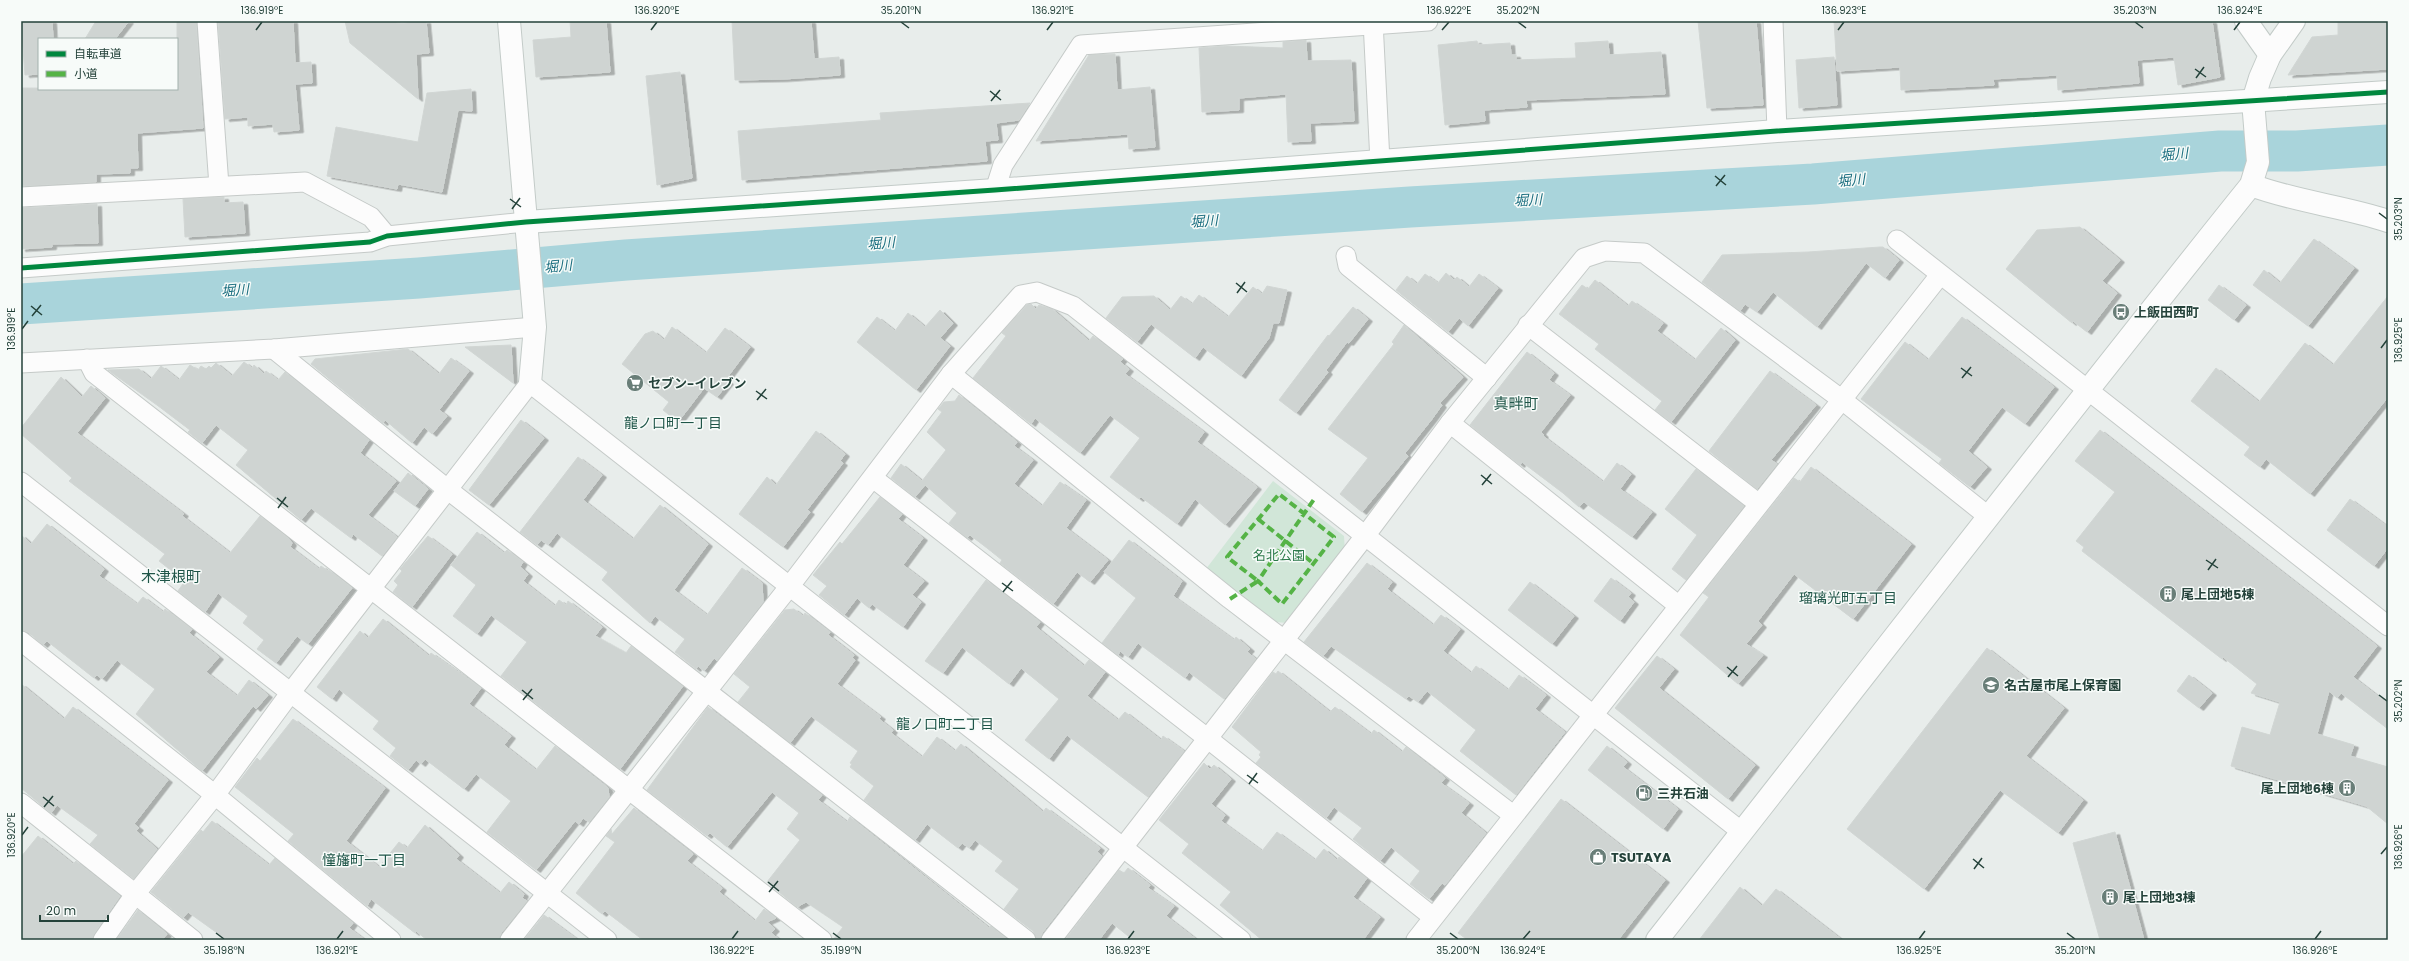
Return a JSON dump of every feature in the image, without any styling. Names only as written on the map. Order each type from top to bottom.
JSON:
[{"type":"street","points":[[207,21],[220,186]]},
{"type":"street","points":[[103,940],[136,894],[215,795],[291,692],[530,382],[535,327],[509,21]]},
{"type":"street","points":[[995,190],[1003,165],[1081,45],[1373,23],[1428,21]]},
{"type":"street","points":[[1774,21],[1777,130]]},
{"type":"street","points":[[2246,21],[2270,55]]},
{"type":"street","points":[[1657,940],[1989,517],[2087,389],[2251,185],[2258,162],[2254,111],[2260,78],[2270,55],[2294,21]]},
{"type":"street","points":[[1373,23],[1380,162]]},
{"type":"street","points":[[21,268],[370,242],[387,236],[526,222],[1380,162],[1777,130],[2254,111],[2388,92]]},
{"type":"street","points":[[21,197],[305,182],[371,217],[387,236]]},
{"type":"street","points":[[2251,185],[2278,195],[2359,212],[2388,221]]},
{"type":"street","points":[[1897,240],[2388,626]]},
{"type":"street","points":[[1051,940],[1124,848],[1283,639],[1366,536],[1450,423],[1528,325],[1584,258],[1605,251],[1644,253],[1841,399],[1989,517]]},
{"type":"street","points":[[1346,256],[1348,266],[1487,378]]},
{"type":"street","points":[[1416,940],[1940,275]]},
{"type":"street","points":[[510,940],[548,894],[789,587],[951,374],[1021,295],[1037,292],[1073,306],[1592,716],[1742,832]]},
{"type":"street","points":[[1528,325],[1759,504]]},
{"type":"street","points":[[21,363],[274,349],[535,327]]},
{"type":"street","points":[[274,349],[447,489],[1026,940]]},
{"type":"street","points":[[88,359],[94,373],[822,940]]},
{"type":"street","points":[[951,374],[1230,599],[1513,815]]},
{"type":"street","points":[[530,382],[789,587],[1241,940]]},
{"type":"street","points":[[1450,423],[1679,606]]},
{"type":"street","points":[[873,478],[1207,738],[1433,917]]},
{"type":"street","points":[[21,482],[607,940]]},
{"type":"street","points":[[21,641],[215,795],[391,940]]},
{"type":"street","points":[[21,803],[193,940]]},
{"type":"green space","name":"名北公園","points":[[1273,481],[1344,536],[1345,553],[1288,623],[1275,622],[1206,569]]},
{"type":"building","points":[[21,21],[52,21],[53,38],[38,38],[38,74],[25,75]]},
{"type":"building","points":[[96,21],[129,21],[116,38],[86,38]]},
{"type":"building","points":[[177,21],[196,21],[203,128],[137,133],[138,168],[130,168],[130,173],[96,174],[96,182],[21,186],[21,88],[38,88],[38,90],[178,90]]},
{"type":"building","points":[[218,21],[293,21],[295,63],[311,62],[312,83],[295,84],[299,130],[274,132],[273,124],[248,126],[248,117],[225,119]]},
{"type":"building","points":[[345,21],[396,21],[397,24],[426,21],[429,53],[416,54],[418,99],[350,43]]},
{"type":"building","points":[[570,21],[606,21],[610,72],[536,77],[533,40],[571,37]]},
{"type":"building","points":[[732,21],[811,21],[814,59],[839,57],[840,75],[784,79],[735,80]]},
{"type":"building","points":[[1698,21],[1756,21],[1763,105],[1707,108]]},
{"type":"building","points":[[1834,21],[2212,21],[2220,77],[2178,85],[2174,57],[2137,60],[2139,83],[2058,90],[2057,75],[1993,79],[1994,85],[1901,90],[1900,67],[1837,71]]},
{"type":"building","points":[[2338,21],[2388,21],[2388,69],[2288,75],[2312,37],[2338,35]]},
{"type":"building","points":[[1306,40],[1307,61],[1351,60],[1354,121],[1310,123],[1311,141],[1288,142],[1286,94],[1239,98],[1239,110],[1202,112],[1199,48],[1226,46],[1283,48],[1283,42]]},
{"type":"building","points":[[1477,41],[1478,45],[1510,43],[1511,55],[1516,55],[1516,60],[1576,58],[1575,43],[1608,41],[1609,55],[1661,52],[1665,94],[1526,100],[1527,107],[1484,110],[1485,121],[1445,125],[1438,45]]},
{"type":"building","points":[[1115,54],[1117,90],[1150,87],[1155,147],[1129,149],[1128,134],[1036,141],[1089,55]]},
{"type":"building","points":[[1834,57],[1837,105],[1799,108],[1796,60]]},
{"type":"building","points":[[680,72],[692,178],[657,185],[646,76]]},
{"type":"building","points":[[471,89],[472,111],[458,110],[442,192],[398,184],[397,189],[327,176],[336,127],[418,142],[427,93]]},
{"type":"building","points":[[1030,103],[1019,120],[996,123],[998,140],[985,141],[987,161],[742,180],[738,131],[881,120],[880,113]]},
{"type":"building","points":[[224,197],[224,203],[243,202],[245,233],[185,237],[183,199]]},
{"type":"building","points":[[97,204],[98,243],[52,244],[52,247],[21,249],[21,208]]},
{"type":"building","points":[[2080,227],[2120,260],[2102,281],[2117,293],[2087,332],[2073,321],[2072,323],[2006,269],[2037,230]]},
{"type":"building","points":[[2314,239],[2354,268],[2308,326],[2253,285],[2264,270],[2280,283]]},
{"type":"building","points":[[1883,247],[1899,260],[1885,278],[1866,263],[1817,327],[1773,292],[1757,312],[1745,304],[1740,311],[1702,282],[1722,255],[1808,252]]},
{"type":"building","points":[[1446,273],[1454,280],[1457,277],[1469,287],[1479,274],[1498,288],[1468,326],[1459,318],[1448,332],[1396,290],[1407,276],[1417,284],[1425,274],[1438,283]]},
{"type":"building","points":[[1595,280],[1628,306],[1632,301],[1663,323],[1657,331],[1695,360],[1721,328],[1735,340],[1671,422],[1655,410],[1662,401],[1595,349],[1599,344],[1559,314],[1582,285],[1588,289]]},
{"type":"building","points":[[2219,285],[2246,305],[2234,320],[2208,300]]},
{"type":"building","points":[[1267,286],[1287,290],[1279,323],[1273,323],[1269,338],[1241,376],[1203,347],[1195,358],[1151,324],[1137,342],[1106,318],[1122,297],[1154,296],[1170,310],[1181,296],[1192,304],[1199,295],[1228,317],[1253,287],[1262,294]]},
{"type":"building","points":[[2388,296],[2388,397],[2310,494],[2266,459],[2260,467],[2244,455],[2250,447],[2191,401],[2216,368],[2259,402],[2305,343],[2333,365]]},
{"type":"building","points":[[1031,304],[1036,309],[1039,305],[1052,309],[1089,341],[1093,336],[1123,359],[1120,362],[1129,369],[1125,374],[1204,432],[1197,442],[1257,487],[1225,525],[1195,499],[1177,524],[1141,497],[1139,499],[1110,477],[1140,438],[1110,415],[1080,453],[1035,418],[1031,424],[973,378],[1006,336],[1002,333],[1004,330],[1027,305]]},
{"type":"building","points":[[1353,307],[1368,319],[1349,343],[1347,342],[1326,370],[1328,372],[1296,413],[1279,400],[1328,335],[1329,336]]},
{"type":"building","points":[[940,310],[953,323],[940,338],[950,346],[916,390],[857,342],[877,317],[895,331],[908,313],[925,327]]},
{"type":"building","points":[[1962,317],[2054,387],[2025,424],[2002,407],[1968,451],[1987,467],[1970,487],[1939,463],[1942,459],[1861,399],[1905,342],[1928,360]]},
{"type":"building","points":[[1404,325],[1463,377],[1440,403],[1442,405],[1405,453],[1408,456],[1362,512],[1340,494],[1368,458],[1328,429],[1394,344],[1392,342]]},
{"type":"building","points":[[672,327],[706,353],[725,328],[750,347],[726,379],[729,382],[717,397],[704,388],[678,422],[663,410],[669,402],[622,364],[645,334],[653,331],[664,340]]},
{"type":"building","points":[[511,345],[513,383],[465,347]]},
{"type":"building","points":[[408,349],[439,374],[451,358],[469,371],[439,410],[447,416],[432,434],[424,427],[412,443],[385,420],[383,423],[311,364],[315,359]]},
{"type":"building","points":[[1527,352],[1554,373],[1549,380],[1570,395],[1541,432],[1544,435],[1543,436],[1603,482],[1617,463],[1631,474],[1620,489],[1652,512],[1632,537],[1584,502],[1579,507],[1522,462],[1520,465],[1470,425]]},
{"type":"building","points":[[244,362],[252,368],[254,365],[264,374],[266,371],[278,380],[285,372],[369,440],[360,453],[396,481],[368,515],[397,537],[382,556],[353,534],[351,538],[311,508],[301,520],[236,465],[248,450],[216,425],[202,443],[188,432],[190,430],[108,370],[139,369],[151,379],[161,366],[179,380],[190,365],[198,370],[201,366],[206,369],[209,366],[211,368],[216,363],[232,376]]},
{"type":"building","points":[[1770,371],[1816,405],[1771,460],[1777,464],[1757,489],[1709,451]]},
{"type":"building","points":[[61,377],[82,397],[91,386],[105,398],[77,433],[184,514],[182,516],[230,553],[260,516],[288,538],[292,543],[290,547],[319,569],[321,566],[328,571],[329,570],[352,588],[308,644],[297,636],[276,663],[257,649],[264,640],[243,623],[248,616],[218,593],[205,612],[178,591],[185,581],[159,561],[165,554],[69,481],[72,478],[21,434],[21,428]]},
{"type":"building","points":[[959,395],[1017,442],[1014,446],[1033,460],[1014,484],[1042,506],[1060,482],[1086,500],[1066,528],[1108,560],[1090,582],[1077,572],[1053,604],[1000,563],[1002,560],[987,548],[970,535],[967,538],[949,523],[957,513],[925,485],[915,497],[891,478],[901,464],[922,481],[946,450],[927,432],[942,412],[938,409],[944,402],[955,401]]},
{"type":"building","points":[[521,420],[544,438],[489,505],[469,490]]},
{"type":"building","points":[[2100,430],[2377,646],[2353,677],[2388,704],[2388,729],[2341,693],[2337,698],[2329,691],[2317,734],[2354,745],[2350,756],[2388,767],[2388,824],[2366,806],[2231,766],[2242,727],[2270,735],[2280,702],[2251,693],[2257,684],[2223,657],[2222,659],[2082,551],[2084,547],[2076,541],[2115,492],[2075,461]]},
{"type":"building","points":[[816,431],[845,454],[840,461],[843,463],[807,510],[810,512],[783,547],[739,514],[767,477],[776,485]]},
{"type":"building","points":[[578,457],[602,475],[583,500],[633,539],[660,505],[708,544],[674,590],[707,615],[742,568],[762,583],[763,602],[717,661],[714,658],[704,671],[698,666],[696,669],[675,652],[685,639],[655,616],[650,623],[602,580],[608,572],[557,533],[548,545],[541,540],[537,545],[520,532]]},
{"type":"building","points":[[1811,467],[1911,544],[1853,619],[1794,574],[1758,621],[1762,625],[1746,644],[1763,655],[1738,684],[1680,635],[1709,597],[1703,593],[1794,478],[1800,482]]},
{"type":"building","points":[[1696,469],[1744,506],[1686,580],[1672,569],[1697,535],[1665,509]]},
{"type":"building","points":[[408,473],[428,489],[415,506],[394,491]]},
{"type":"building","points":[[880,497],[902,514],[898,519],[923,538],[903,565],[924,581],[912,595],[921,602],[903,627],[872,604],[869,608],[857,598],[844,615],[819,595],[827,586],[813,575],[840,542],[842,544]]},
{"type":"building","points":[[2350,499],[2388,527],[2388,548],[2374,566],[2327,530]]},
{"type":"building","points":[[47,524],[104,569],[99,576],[137,604],[143,597],[163,612],[165,609],[192,629],[189,633],[219,657],[206,672],[237,696],[249,680],[268,695],[256,709],[253,706],[202,771],[136,714],[155,689],[117,660],[102,679],[97,675],[94,678],[47,641],[43,645],[28,632],[21,630],[21,535],[31,544]]},
{"type":"building","points":[[477,532],[504,553],[507,550],[523,562],[520,567],[528,574],[523,581],[555,606],[559,600],[566,605],[568,601],[602,627],[595,636],[626,653],[631,646],[683,686],[620,769],[501,676],[527,642],[491,615],[477,634],[453,616],[476,585],[451,565]]},
{"type":"building","points":[[428,536],[452,554],[412,607],[393,592],[398,585],[394,581],[402,571],[400,569]]},
{"type":"building","points":[[1129,540],[1182,581],[1173,596],[1234,640],[1236,637],[1250,649],[1247,652],[1256,659],[1224,699],[1189,672],[1185,678],[1138,643],[1128,657],[1120,651],[1118,655],[1102,643],[1136,598],[1104,572]]},
{"type":"building","points":[[1367,563],[1392,582],[1387,589],[1433,625],[1441,615],[1460,629],[1443,651],[1471,673],[1476,666],[1508,690],[1519,675],[1546,695],[1535,709],[1565,732],[1516,795],[1460,751],[1476,730],[1427,691],[1418,702],[1409,696],[1406,699],[1331,646],[1323,656],[1304,642]]},
{"type":"building","points":[[1611,578],[1631,593],[1628,597],[1634,602],[1620,621],[1594,601]]},
{"type":"building","points":[[986,580],[1040,622],[1036,627],[1084,666],[1089,660],[1105,672],[1087,696],[1118,720],[1125,712],[1161,740],[1163,736],[1184,751],[1148,797],[1067,735],[1049,759],[1025,740],[1059,699],[1021,668],[1009,684],[962,647],[943,673],[925,661]]},
{"type":"building","points":[[1530,582],[1574,616],[1552,644],[1508,610]]},
{"type":"building","points":[[794,609],[803,616],[805,613],[830,632],[828,635],[854,655],[852,658],[855,660],[837,684],[881,717],[879,719],[893,730],[891,733],[922,757],[937,737],[955,751],[961,744],[1043,812],[1046,808],[1100,848],[1097,852],[1102,856],[1042,933],[1040,940],[1037,940],[1033,931],[1004,909],[1019,889],[995,871],[1003,861],[975,840],[969,848],[962,843],[958,848],[927,824],[915,840],[864,800],[874,786],[850,767],[852,764],[850,763],[858,751],[811,716],[790,743],[738,702],[750,687],[734,674],[785,610]]},
{"type":"building","points":[[383,619],[429,656],[431,653],[481,688],[469,704],[511,736],[504,745],[536,770],[555,746],[608,788],[609,797],[589,822],[583,818],[579,824],[575,821],[536,870],[487,832],[511,801],[476,774],[464,789],[425,759],[421,764],[416,760],[408,770],[390,756],[396,748],[373,729],[379,721],[339,689],[332,699],[317,687],[360,631],[368,638]]},
{"type":"building","points":[[1987,648],[2064,708],[2026,756],[2083,800],[2058,833],[2000,790],[1924,889],[1847,829]]},
{"type":"building","points":[[1657,656],[1674,669],[1659,688],[1755,765],[1728,799],[1615,708]]},
{"type":"building","points":[[1278,671],[1330,712],[1335,707],[1371,734],[1374,730],[1402,752],[1406,747],[1445,778],[1441,783],[1469,803],[1461,813],[1486,833],[1445,885],[1442,883],[1429,899],[1410,884],[1420,871],[1391,847],[1380,861],[1353,839],[1362,828],[1334,807],[1326,818],[1256,763],[1261,757],[1259,755],[1261,752],[1232,727],[1273,672],[1276,674]]},
{"type":"building","points":[[2189,675],[2212,693],[2199,708],[2177,691]]},
{"type":"building","points":[[21,684],[64,719],[73,707],[168,780],[134,824],[139,828],[136,831],[157,849],[134,879],[90,844],[98,835],[57,805],[51,813],[21,788]]},
{"type":"building","points":[[708,707],[822,795],[818,800],[847,822],[850,817],[989,928],[991,926],[1008,940],[833,940],[843,927],[806,902],[797,907],[767,882],[800,840],[787,829],[799,813],[772,792],[727,847],[710,833],[707,836],[647,790]]},
{"type":"building","points":[[293,719],[385,788],[346,841],[379,867],[399,842],[407,848],[425,825],[459,855],[456,859],[500,893],[509,882],[524,894],[522,898],[527,901],[501,933],[499,940],[427,940],[416,931],[415,933],[371,899],[367,906],[288,841],[294,834],[235,787],[257,758],[260,761]]},
{"type":"building","points":[[1607,746],[1627,762],[1623,767],[1678,809],[1663,829],[1588,770]]},
{"type":"building","points":[[1204,763],[1210,769],[1214,765],[1231,779],[1211,804],[1225,815],[1221,821],[1262,851],[1277,832],[1315,860],[1324,849],[1337,860],[1339,857],[1367,878],[1353,897],[1380,917],[1363,940],[1262,940],[1220,905],[1231,892],[1182,853],[1189,844],[1159,820]]},
{"type":"building","points":[[1561,799],[1665,880],[1618,940],[1468,940],[1458,933]]},
{"type":"building","points":[[634,808],[693,854],[687,861],[722,888],[719,892],[755,921],[764,909],[776,918],[767,922],[775,929],[771,933],[780,940],[643,940],[605,911],[602,914],[576,893],[615,842],[606,836],[611,829],[612,834]]},
{"type":"building","points":[[212,821],[269,865],[275,858],[353,923],[349,928],[365,940],[227,940],[188,912],[183,918],[151,892],[201,830],[203,832]]},
{"type":"building","name":"尾上団地3棟","points":[[2115,832],[2144,940],[2100,940],[2073,843]]},
{"type":"building","points":[[38,836],[73,864],[76,861],[120,896],[94,934],[92,940],[21,940],[21,857]]},
{"type":"building","points":[[1128,868],[1150,885],[1148,888],[1174,906],[1166,916],[1197,940],[1133,940],[1112,923],[1099,940],[1065,940],[1119,870],[1124,873]]},
{"type":"building","points":[[1740,887],[1762,906],[1776,889],[1842,940],[1699,940]]},
{"type":"building","points":[[138,910],[167,934],[162,940],[116,940]]},
{"type":"building","points":[[544,915],[578,940],[524,940]]},
{"type":"waterway","name":"堀川","points":[[21,304],[419,278],[626,260],[1410,207],[1813,184],[2220,151],[2297,151],[2388,145]]},
{"type":"marked path","points":[[1230,599],[1258,581],[1227,557],[1279,494],[1334,537],[1282,604],[1258,581],[1294,529],[1301,518],[1308,508],[1315,498]]},
{"type":"marked path","points":[[1258,519],[1313,563]]},
{"type":"cycle path","points":[[21,268],[370,242],[387,236],[526,222],[995,190],[1777,131],[2388,92]]},
{"type":"place","name":"上飯田西町","points":[[2121,312]]},
{"type":"place","name":"セブン-イレブン","points":[[635,383]]},
{"type":"place","name":"尾上団地5棟","points":[[2168,594]]},
{"type":"place","name":"名古屋市尾上保育園","points":[[1991,685]]},
{"type":"place","name":"尾上団地6棟","points":[[2347,788]]},
{"type":"place","name":"三井石油","points":[[1644,793]]},
{"type":"place","name":"TSUTAYA","points":[[1598,857]]},
{"type":"place","name":"尾上団地3棟","points":[[2110,897]]},
{"type":"district","name":"真畔町","points":[[1516,404]]},
{"type":"district","name":"龍ノ口町一丁目","points":[[673,423]]},
{"type":"district","name":"木津根町","points":[[171,577]]},
{"type":"district","name":"瑠璃光町五丁目","points":[[1848,598]]},
{"type":"district","name":"龍ノ口町二丁目","points":[[945,724]]},
{"type":"district","name":"憧旛町一丁目","points":[[364,860]]}]
